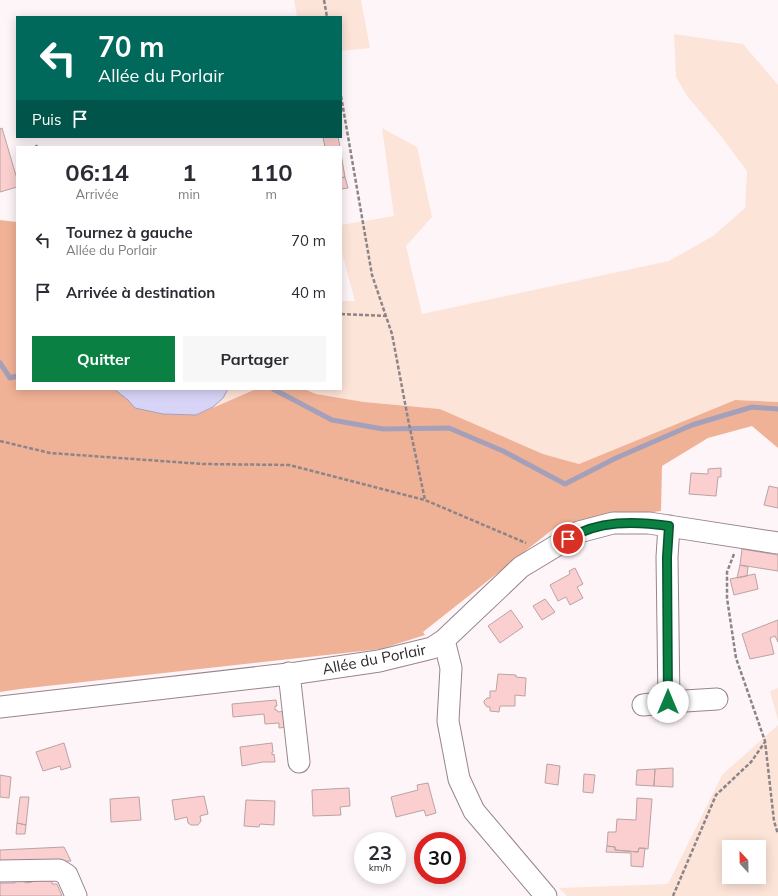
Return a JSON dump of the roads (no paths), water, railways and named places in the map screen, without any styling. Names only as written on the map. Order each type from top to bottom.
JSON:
[{"type":"street","name":"Allée du Porlair","points":[[0,707],[379,661],[432,648],[444,640],[521,567],[579,532],[613,523],[649,523],[741,536],[778,543]]},
{"type":"street","points":[[668,702],[667,557],[669,526]]},
{"type":"street","points":[[444,640],[451,668],[448,721],[459,779],[474,811],[546,896]]},
{"type":"street","points":[[289,673],[299,762]]},
{"type":"street","points":[[643,705],[717,699]]},
{"type":"street","points":[[0,870],[59,870],[67,875],[76,896]]},
{"type":"water","points":[[115,390],[227,390],[223,398],[213,407],[196,415],[163,414],[135,408]]},
{"type":"waterway","points":[[0,363],[10,378],[16,376]]},
{"type":"waterway","points":[[275,390],[332,420],[383,429],[449,428],[503,451],[565,484],[616,458],[692,425],[752,407],[778,409]]}]
